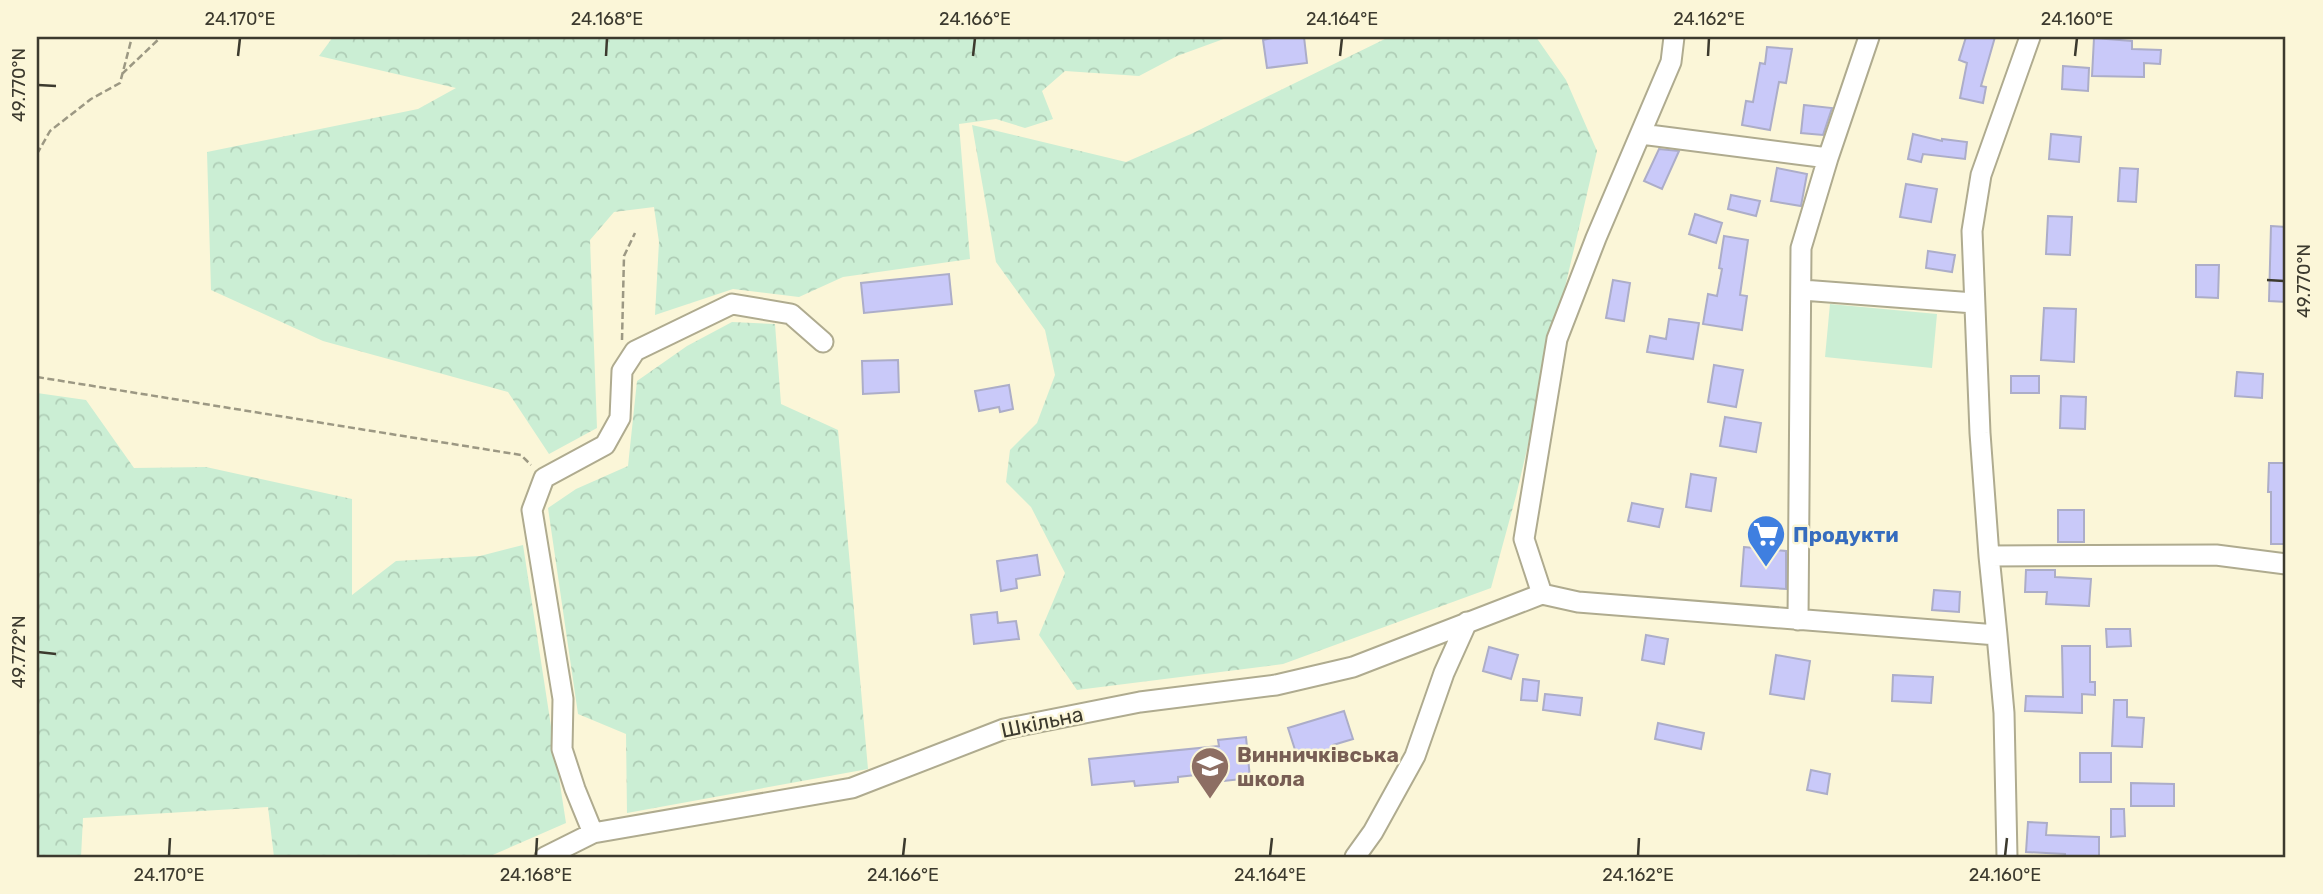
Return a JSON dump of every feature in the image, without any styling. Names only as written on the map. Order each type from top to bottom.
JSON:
[{"type":"street","points":[[1674,37],[1671,62],[1596,238],[1558,338],[1524,539],[1542,594],[1578,602],[1997,635]]},
{"type":"street","points":[[1798,620],[1801,248],[1869,37]]},
{"type":"street","points":[[2007,857],[2004,713],[1989,556],[1972,231],[1981,175],[2029,37]]},
{"type":"street","points":[[1641,134],[1828,158]]},
{"type":"street","points":[[1802,290],[1974,303]]},
{"type":"street","points":[[593,833],[562,750],[563,699],[532,510],[544,478],[605,445],[620,418],[622,371],[635,351],[732,304],[791,314],[823,342]]},
{"type":"street","points":[[1989,556],[2216,555],[2286,564]]},
{"type":"street","name":"Шкільна","points":[[545,857],[593,833],[852,788],[1004,729],[1140,702],[1276,685],[1353,667],[1542,594]]},
{"type":"street","points":[[1355,857],[1373,832],[1415,756],[1444,673],[1467,622]]},
{"type":"path","points":[[37,154],[50,131],[91,99],[120,83],[132,37]]},
{"type":"path","points":[[121,74],[161,37]]},
{"type":"path","points":[[622,371],[624,256],[635,233]]},
{"type":"path","points":[[37,377],[521,455],[544,478]]},
{"type":"green space","points":[[333,37],[1229,37],[1177,56],[1139,76],[1065,71],[1042,91],[1053,119],[1025,128],[996,119],[959,124],[970,259],[843,277],[799,297],[733,289],[655,315],[659,242],[654,207],[614,212],[590,240],[597,428],[549,454],[508,392],[323,341],[211,290],[207,152],[418,109],[456,88],[319,56]]},
{"type":"green space","points":[[1389,37],[1536,37],[1566,80],[1597,151],[1516,496],[1491,588],[1283,664],[1077,690],[1039,635],[1065,573],[1031,507],[1006,482],[1010,450],[1037,423],[1055,375],[1045,330],[996,262],[972,125],[1126,162],[1191,134]]},
{"type":"green space","points":[[1830,304],[1937,314],[1932,368],[1825,357]]},
{"type":"green space","points":[[732,322],[775,324],[781,404],[838,430],[868,769],[627,813],[626,734],[578,714],[548,508],[576,489],[628,466],[637,381],[687,346]]},
{"type":"green space","points":[[37,393],[86,400],[134,468],[206,467],[352,499],[352,595],[396,561],[480,556],[523,545],[566,823],[488,857],[274,857],[268,807],[83,818],[81,857],[37,857]]},
{"type":"building","points":[[1304,37],[1307,63],[1267,68],[1263,40]]},
{"type":"building","points":[[1966,37],[1995,37],[1981,86],[1986,87],[1983,103],[1960,98],[1967,63],[1959,60]]},
{"type":"building","points":[[2094,38],[2132,41],[2132,49],[2161,50],[2160,64],[2144,63],[2144,77],[2092,76]]},
{"type":"building","points":[[1767,47],[1792,49],[1786,83],[1779,82],[1770,130],[1742,125],[1746,101],[1753,102],[1760,63],[1765,64]]},
{"type":"building","points":[[2063,66],[2089,68],[2088,91],[2062,89]]},
{"type":"building","points":[[1804,105],[1832,108],[1823,135],[1801,133]]},
{"type":"building","points":[[1913,134],[1942,141],[1967,142],[1965,159],[1923,154],[1921,162],[1908,159]]},
{"type":"building","points":[[2051,134],[2081,137],[2079,162],[2049,159]]},
{"type":"building","points":[[1659,149],[1679,151],[1662,189],[1644,181]]},
{"type":"building","points":[[1777,168],[1807,174],[1801,206],[1771,201]]},
{"type":"building","points":[[2120,168],[2138,169],[2136,202],[2118,201]]},
{"type":"building","points":[[1906,184],[1937,189],[1931,222],[1900,217]]},
{"type":"building","points":[[1731,195],[1760,201],[1756,216],[1728,209]]},
{"type":"building","points":[[1695,214],[1722,223],[1716,243],[1689,234]]},
{"type":"building","points":[[2048,216],[2072,217],[2070,255],[2046,254]]},
{"type":"building","points":[[2271,226],[2286,227],[2286,302],[2269,301]]},
{"type":"building","points":[[1724,236],[1748,240],[1740,295],[1747,296],[1742,330],[1703,324],[1708,294],[1717,296]]},
{"type":"building","points":[[1928,251],[1955,255],[1952,272],[1926,268]]},
{"type":"building","points":[[2196,265],[2219,265],[2218,298],[2196,297]]},
{"type":"building","points":[[949,274],[952,304],[864,313],[861,283]]},
{"type":"building","points":[[1613,280],[1630,283],[1624,321],[1606,318]]},
{"type":"building","points":[[2044,308],[2076,309],[2074,362],[2041,360]]},
{"type":"building","points":[[1669,319],[1699,323],[1693,359],[1647,352],[1650,336],[1666,339]]},
{"type":"building","points":[[898,360],[899,392],[863,394],[862,361]]},
{"type":"building","points":[[1714,365],[1743,370],[1736,407],[1708,402]]},
{"type":"building","points":[[2237,372],[2263,374],[2262,398],[2235,396]]},
{"type":"building","points":[[2011,376],[2039,376],[2039,393],[2011,393]]},
{"type":"building","points":[[1009,385],[1013,409],[1000,412],[999,407],[979,411],[975,391]]},
{"type":"building","points":[[2061,396],[2086,397],[2085,429],[2060,428]]},
{"type":"building","points":[[1725,417],[1761,423],[1756,452],[1720,446]]},
{"type":"building","points":[[2269,463],[2286,463],[2286,544],[2271,544]]},
{"type":"building","points":[[1691,474],[1716,478],[1711,511],[1686,507]]},
{"type":"building","points":[[1632,503],[1663,509],[1659,527],[1628,521]]},
{"type":"building","points":[[2058,510],[2084,510],[2084,542],[2058,542]]},
{"type":"building","name":"Продукти","points":[[1744,547],[1786,551],[1786,589],[1741,586]]},
{"type":"building","points":[[1037,555],[1040,575],[1016,579],[1017,588],[1001,591],[997,561]]},
{"type":"building","points":[[2026,570],[2055,570],[2055,577],[2091,579],[2089,606],[2046,604],[2047,592],[2025,592]]},
{"type":"building","points":[[1934,590],[1960,592],[1959,612],[1932,610]]},
{"type":"building","points":[[997,612],[998,623],[1016,621],[1019,639],[974,644],[971,615]]},
{"type":"building","points":[[2106,629],[2130,629],[2131,646],[2107,647]]},
{"type":"building","points":[[1646,635],[1668,639],[1664,664],[1642,660]]},
{"type":"building","points":[[2062,646],[2090,646],[2090,682],[2095,682],[2095,695],[2082,694],[2082,713],[2025,711],[2026,696],[2063,697]]},
{"type":"building","points":[[1489,647],[1518,655],[1511,679],[1483,671]]},
{"type":"building","points":[[1776,655],[1810,661],[1804,699],[1770,694]]},
{"type":"building","points":[[1893,675],[1933,677],[1931,703],[1892,701]]},
{"type":"building","points":[[1523,679],[1539,681],[1537,701],[1521,700]]},
{"type":"building","points":[[1545,694],[1582,698],[1580,715],[1543,710]]},
{"type":"building","points":[[2114,700],[2127,700],[2127,717],[2144,718],[2142,747],[2112,746]]},
{"type":"building","points":[[1344,711],[1353,739],[1333,745],[1334,751],[1306,759],[1304,754],[1297,756],[1288,728]]},
{"type":"building","points":[[1658,723],[1704,733],[1701,749],[1655,739]]},
{"type":"building","points":[[1246,737],[1250,778],[1215,782],[1214,773],[1178,777],[1178,782],[1135,786],[1134,781],[1092,785],[1089,759],[1219,746],[1218,740]]},
{"type":"building","points":[[2080,753],[2111,753],[2111,782],[2080,782]]},
{"type":"building","points":[[1811,770],[1830,774],[1827,794],[1807,790]]},
{"type":"building","points":[[2131,783],[2174,784],[2174,806],[2131,806]]},
{"type":"building","points":[[2111,809],[2124,809],[2125,836],[2111,837]]},
{"type":"building","points":[[2028,822],[2047,823],[2046,835],[2099,837],[2099,857],[2065,857],[2065,854],[2026,852]]},
{"type":"place","name":"Продукти","points":[[1766,568]]},
{"type":"place","name":"Винничківська школа","points":[[1210,800]]}]
